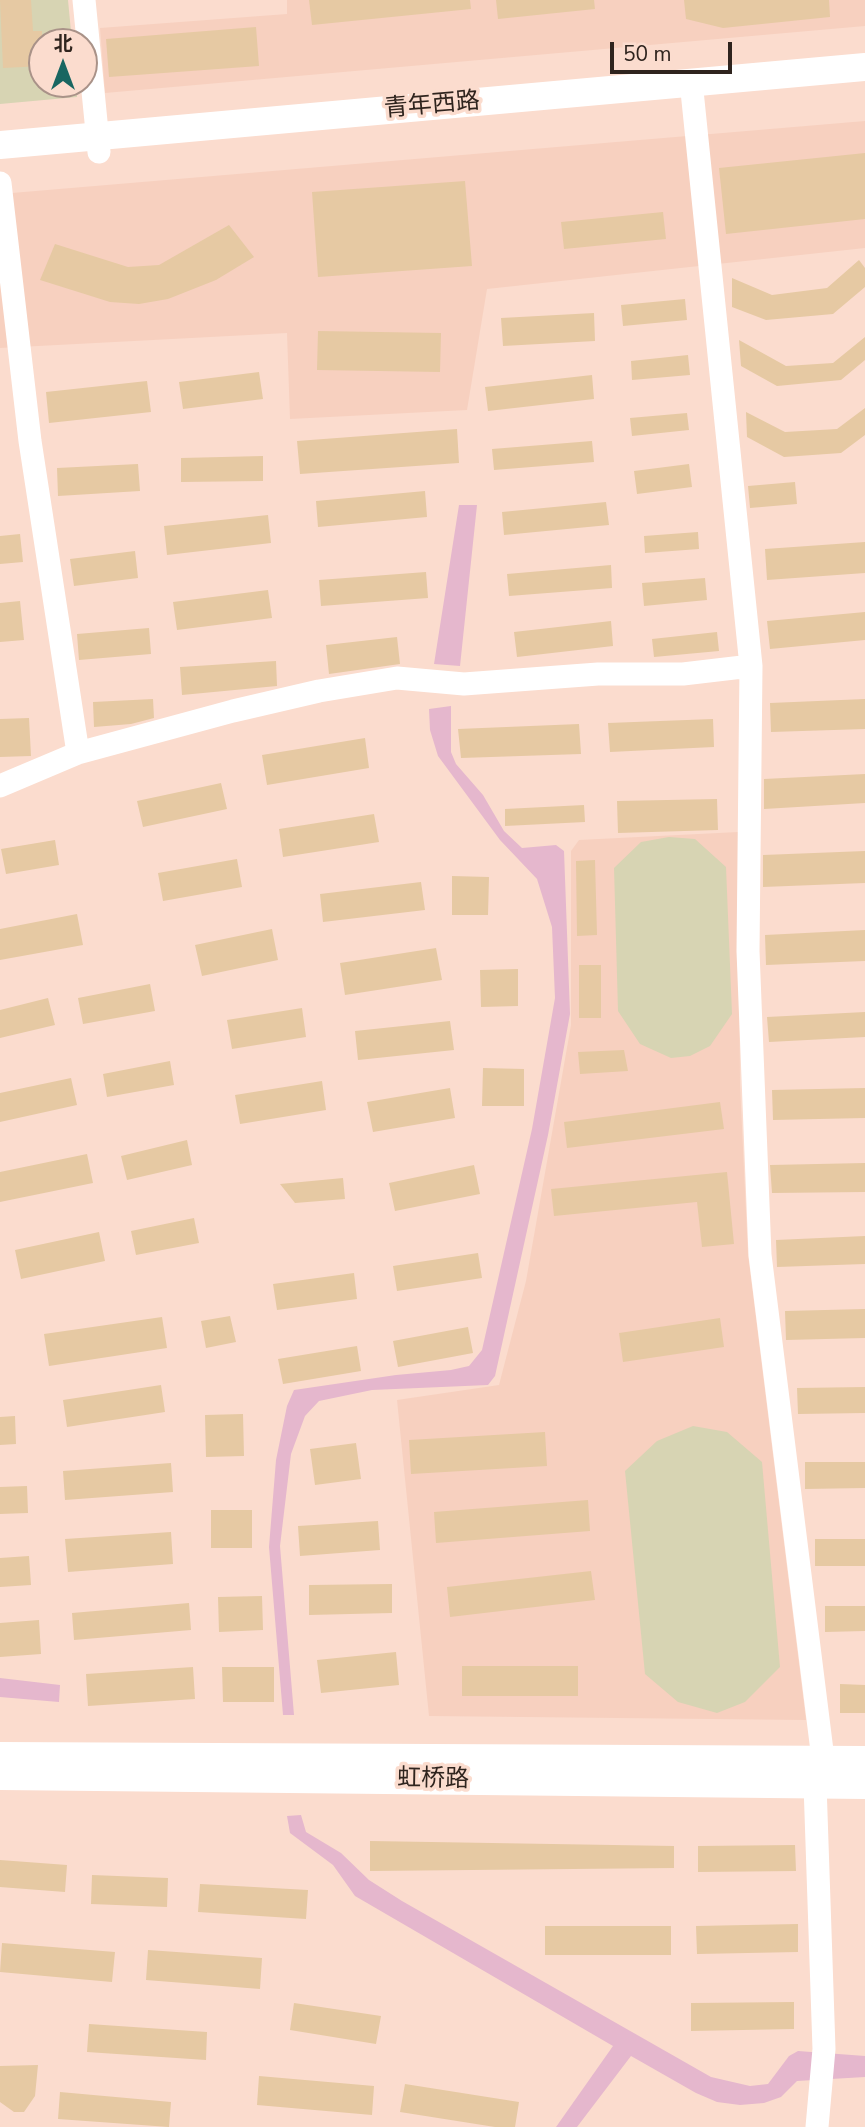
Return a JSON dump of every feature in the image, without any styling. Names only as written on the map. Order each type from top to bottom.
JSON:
[{"type":"main road","name":"青年西路","points":[[0,161],[99,145],[691,90],[865,67]]},
{"type":"main road","name":"青年西路","points":[[691,90],[865,83]]},
{"type":"main road","name":"青年西路","points":[[0,145],[99,145]]},
{"type":"main road","name":"虹桥路","points":[[0,1756],[819,1772],[865,1785]]},
{"type":"main road","name":"虹桥路","points":[[0,1776],[819,1772],[865,1760]]},
{"type":"street","points":[[84,0],[99,145]]},
{"type":"street","points":[[691,90],[751,666],[748,951],[760,1255],[819,1772],[824,2049],[817,2127]]},
{"type":"street","points":[[0,183],[30,441],[78,753]]},
{"type":"street","points":[[0,786],[78,753],[233,711],[320,691],[397,678],[464,684],[598,674],[683,674],[751,666]]},
{"type":"shaded area","points":[[0,0],[68,0],[71,28],[28,28],[28,98],[66,98],[0,104]]},
{"type":"shaded area","points":[[287,0],[865,0],[865,26],[105,93],[100,28],[287,14]]},
{"type":"shaded area","points":[[865,121],[865,248],[487,289],[467,410],[290,419],[287,333],[0,348],[0,194]]},
{"type":"shaded area","points":[[459,505],[477,505],[460,666],[434,664]]},
{"type":"shaded area","points":[[451,706],[451,752],[456,764],[483,795],[504,831],[522,848],[556,845],[564,851],[570,1014],[548,1135],[495,1376],[488,1385],[372,1390],[319,1401],[305,1416],[291,1454],[280,1546],[294,1715],[283,1715],[269,1547],[276,1460],[287,1406],[294,1390],[451,1370],[469,1366],[482,1350],[532,1129],[555,998],[552,927],[537,879],[500,840],[438,756],[430,730],[429,709]]},
{"type":"shaded area","points":[[738,832],[740,1085],[748,1254],[806,1720],[429,1716],[397,1400],[499,1385],[526,1281],[571,1025],[571,851],[579,840]]},
{"type":"shaded area","points":[[669,837],[695,839],[726,867],[732,1014],[710,1046],[690,1056],[671,1058],[640,1044],[618,1011],[614,868],[641,842]]},
{"type":"shaded area","points":[[693,1426],[727,1432],[762,1462],[780,1667],[745,1702],[717,1713],[678,1702],[645,1674],[625,1471],[657,1441]]},
{"type":"shaded area","points":[[0,1678],[60,1685],[59,1702],[0,1697]]},
{"type":"shaded area","points":[[301,1815],[306,1832],[341,1853],[369,1880],[711,2077],[750,2086],[768,2084],[789,2056],[798,2051],[865,2056],[865,2077],[797,2081],[781,2097],[764,2103],[740,2105],[717,2102],[696,2093],[631,2056],[577,2127],[556,2127],[613,2046],[355,1896],[333,1865],[290,1833],[287,1816]]},
{"type":"building","points":[[0,0],[31,0],[33,28],[28,28],[28,67],[3,68]]},
{"type":"building","points":[[309,0],[470,0],[471,9],[312,25]]},
{"type":"building","points":[[496,0],[594,0],[595,9],[498,19]]},
{"type":"building","points":[[684,0],[829,0],[830,17],[723,28],[686,19]]},
{"type":"building","points":[[256,27],[259,66],[109,77],[106,39]]},
{"type":"building","points":[[865,153],[865,219],[726,234],[719,168]]},
{"type":"building","points":[[465,181],[472,266],[318,277],[312,192]]},
{"type":"building","points":[[663,212],[666,239],[564,249],[561,222]]},
{"type":"building","points":[[229,225],[254,257],[216,280],[168,299],[139,304],[110,302],[40,280],[55,244],[128,267],[159,265]]},
{"type":"building","points":[[859,260],[865,268],[865,287],[833,314],[766,320],[732,307],[732,278],[772,295],[827,288]]},
{"type":"building","points":[[685,299],[687,320],[623,326],[621,305]]},
{"type":"building","points":[[594,313],[595,341],[503,346],[501,318]]},
{"type":"building","points":[[318,331],[441,333],[440,372],[317,370]]},
{"type":"building","points":[[865,337],[865,360],[841,380],[777,386],[741,366],[739,340],[786,366],[833,363]]},
{"type":"building","points":[[688,355],[690,375],[632,380],[631,361]]},
{"type":"building","points":[[259,372],[263,399],[183,409],[179,382]]},
{"type":"building","points":[[592,375],[594,399],[488,411],[485,387]]},
{"type":"building","points":[[147,381],[151,412],[49,423],[46,392]]},
{"type":"building","points":[[865,408],[865,435],[841,453],[784,457],[747,437],[746,412],[785,432],[837,429]]},
{"type":"building","points":[[687,413],[689,430],[632,436],[630,418]]},
{"type":"building","points":[[457,429],[459,463],[300,474],[297,441]]},
{"type":"building","points":[[592,441],[594,462],[494,470],[492,449]]},
{"type":"building","points":[[263,456],[263,481],[181,482],[181,458]]},
{"type":"building","points":[[138,464],[140,491],[58,496],[57,468]]},
{"type":"building","points":[[689,464],[692,487],[637,494],[634,471]]},
{"type":"building","points":[[795,482],[797,504],[750,508],[748,486]]},
{"type":"building","points":[[425,491],[427,517],[318,527],[316,501]]},
{"type":"building","points":[[606,502],[609,525],[504,535],[502,512]]},
{"type":"building","points":[[268,515],[271,543],[167,555],[164,526]]},
{"type":"building","points":[[698,532],[699,549],[645,553],[644,536]]},
{"type":"building","points":[[20,534],[23,562],[0,564],[0,536]]},
{"type":"building","points":[[865,542],[865,573],[767,580],[765,549]]},
{"type":"building","points":[[135,551],[138,578],[74,586],[70,559]]},
{"type":"building","points":[[611,565],[612,588],[509,596],[507,574]]},
{"type":"building","points":[[426,572],[428,598],[321,606],[319,580]]},
{"type":"building","points":[[705,578],[707,600],[644,606],[642,583]]},
{"type":"building","points":[[268,590],[272,618],[177,630],[173,602]]},
{"type":"building","points":[[20,601],[24,640],[0,642],[0,603]]},
{"type":"building","points":[[865,612],[865,640],[770,649],[767,621]]},
{"type":"building","points":[[611,621],[613,646],[517,657],[514,632]]},
{"type":"building","points":[[149,628],[151,654],[79,660],[77,634]]},
{"type":"building","points":[[717,632],[719,651],[654,657],[652,639]]},
{"type":"building","points":[[397,637],[400,664],[329,674],[326,645]]},
{"type":"building","points":[[276,661],[277,686],[182,695],[180,667]]},
{"type":"building","points":[[153,699],[154,718],[131,724],[94,727],[93,702]]},
{"type":"building","points":[[865,699],[865,729],[771,732],[770,703]]},
{"type":"building","points":[[29,718],[31,756],[0,757],[0,719]]},
{"type":"building","points":[[713,719],[714,747],[610,752],[608,723]]},
{"type":"building","points":[[579,724],[581,754],[461,758],[458,729]]},
{"type":"building","points":[[365,738],[369,768],[267,785],[262,755]]},
{"type":"building","points":[[865,774],[865,803],[764,809],[764,779]]},
{"type":"building","points":[[221,783],[227,809],[143,827],[137,801]]},
{"type":"building","points":[[717,799],[718,830],[618,833],[617,801]]},
{"type":"building","points":[[584,805],[585,822],[505,826],[505,809]]},
{"type":"building","points":[[374,814],[379,842],[283,857],[279,829]]},
{"type":"building","points":[[55,840],[59,865],[6,874],[1,849]]},
{"type":"building","points":[[865,851],[865,883],[763,887],[763,855]]},
{"type":"building","points":[[237,859],[242,887],[163,901],[158,873]]},
{"type":"building","points":[[595,860],[597,935],[577,936],[576,861]]},
{"type":"building","points":[[452,876],[489,877],[488,915],[452,915]]},
{"type":"building","points":[[421,882],[425,910],[323,922],[320,894]]},
{"type":"building","points":[[77,914],[83,945],[0,960],[0,929]]},
{"type":"building","points":[[272,929],[278,960],[202,976],[195,945]]},
{"type":"building","points":[[865,930],[865,961],[766,965],[765,935]]},
{"type":"building","points":[[436,948],[442,980],[345,995],[340,963]]},
{"type":"building","points":[[579,965],[601,965],[601,1018],[579,1018]]},
{"type":"building","points":[[518,969],[518,1006],[481,1007],[480,970]]},
{"type":"building","points":[[150,984],[155,1011],[83,1024],[78,998]]},
{"type":"building","points":[[48,998],[55,1025],[0,1038],[0,1010]]},
{"type":"building","points":[[302,1008],[306,1037],[232,1049],[227,1020]]},
{"type":"building","points":[[865,1012],[865,1037],[769,1042],[767,1017]]},
{"type":"building","points":[[450,1021],[454,1050],[358,1060],[355,1031]]},
{"type":"building","points":[[624,1050],[628,1071],[580,1074],[578,1052]]},
{"type":"building","points":[[170,1061],[174,1085],[107,1097],[103,1074]]},
{"type":"building","points":[[483,1068],[524,1069],[524,1106],[482,1106]]},
{"type":"building","points":[[71,1078],[77,1105],[0,1122],[0,1093]]},
{"type":"building","points":[[322,1081],[326,1110],[240,1124],[235,1095]]},
{"type":"building","points":[[450,1088],[455,1118],[373,1132],[367,1102]]},
{"type":"building","points":[[865,1088],[865,1118],[773,1120],[772,1090]]},
{"type":"building","points":[[720,1102],[724,1129],[567,1148],[564,1122]]},
{"type":"building","points":[[187,1140],[192,1165],[127,1180],[121,1156]]},
{"type":"building","points":[[87,1154],[93,1183],[0,1202],[0,1172]]},
{"type":"building","points":[[865,1163],[865,1192],[772,1193],[770,1165]]},
{"type":"building","points":[[474,1165],[480,1194],[395,1211],[389,1183]]},
{"type":"building","points":[[727,1172],[734,1244],[702,1247],[697,1202],[554,1216],[551,1189]]},
{"type":"building","points":[[343,1178],[345,1199],[295,1203],[280,1184]]},
{"type":"building","points":[[194,1218],[199,1243],[136,1255],[131,1231]]},
{"type":"building","points":[[99,1232],[105,1261],[21,1279],[15,1250]]},
{"type":"building","points":[[865,1236],[865,1264],[777,1267],[776,1240]]},
{"type":"building","points":[[478,1253],[482,1278],[397,1291],[393,1266]]},
{"type":"building","points":[[354,1273],[357,1299],[277,1310],[273,1284]]},
{"type":"building","points":[[865,1309],[865,1338],[786,1340],[785,1311]]},
{"type":"building","points":[[230,1316],[236,1342],[206,1348],[201,1321]]},
{"type":"building","points":[[162,1317],[167,1348],[49,1366],[44,1334]]},
{"type":"building","points":[[720,1318],[724,1347],[623,1362],[619,1333]]},
{"type":"building","points":[[468,1327],[473,1353],[398,1367],[393,1341]]},
{"type":"building","points":[[357,1346],[361,1371],[283,1384],[278,1359]]},
{"type":"building","points":[[161,1385],[165,1412],[67,1427],[63,1400]]},
{"type":"building","points":[[865,1387],[865,1413],[798,1414],[797,1388]]},
{"type":"building","points":[[243,1414],[244,1456],[206,1457],[205,1415]]},
{"type":"building","points":[[15,1416],[16,1444],[0,1445],[0,1417]]},
{"type":"building","points":[[545,1432],[547,1466],[411,1474],[409,1440]]},
{"type":"building","points":[[356,1443],[361,1479],[315,1485],[310,1449]]},
{"type":"building","points":[[805,1462],[865,1462],[865,1488],[805,1489]]},
{"type":"building","points":[[171,1463],[173,1492],[65,1500],[63,1471]]},
{"type":"building","points":[[27,1486],[28,1513],[0,1514],[0,1487]]},
{"type":"building","points":[[588,1500],[590,1531],[436,1543],[434,1512]]},
{"type":"building","points":[[211,1510],[252,1510],[252,1548],[211,1548]]},
{"type":"building","points":[[378,1521],[380,1550],[300,1556],[298,1526]]},
{"type":"building","points":[[171,1532],[173,1564],[68,1572],[65,1539]]},
{"type":"building","points":[[815,1539],[865,1539],[865,1566],[815,1566]]},
{"type":"building","points":[[29,1556],[31,1585],[0,1587],[0,1558]]},
{"type":"building","points":[[591,1571],[595,1600],[450,1617],[447,1587]]},
{"type":"building","points":[[392,1584],[392,1613],[309,1615],[309,1585]]},
{"type":"building","points":[[262,1596],[263,1630],[219,1632],[218,1597]]},
{"type":"building","points":[[189,1603],[191,1630],[74,1640],[72,1613]]},
{"type":"building","points":[[825,1606],[865,1606],[865,1631],[825,1632]]},
{"type":"building","points":[[39,1620],[41,1654],[0,1657],[0,1623]]},
{"type":"building","points":[[396,1652],[399,1685],[321,1693],[317,1660]]},
{"type":"building","points":[[462,1666],[578,1666],[578,1696],[462,1696]]},
{"type":"building","points":[[193,1667],[195,1699],[88,1706],[86,1674]]},
{"type":"building","points":[[222,1667],[274,1667],[274,1702],[223,1702]]},
{"type":"building","points":[[840,1684],[865,1685],[865,1713],[840,1713]]},
{"type":"building","points":[[370,1841],[674,1846],[674,1868],[370,1871]]},
{"type":"building","points":[[795,1845],[796,1871],[698,1872],[698,1846]]},
{"type":"building","points":[[0,1860],[67,1865],[65,1892],[0,1887]]},
{"type":"building","points":[[92,1875],[168,1878],[167,1907],[91,1904]]},
{"type":"building","points":[[200,1884],[308,1890],[306,1919],[198,1912]]},
{"type":"building","points":[[798,1924],[798,1952],[697,1954],[696,1926]]},
{"type":"building","points":[[545,1926],[671,1926],[671,1955],[545,1955]]},
{"type":"building","points":[[2,1943],[115,1952],[112,1982],[0,1972]]},
{"type":"building","points":[[148,1950],[262,1958],[260,1989],[146,1980]]},
{"type":"building","points":[[794,2002],[794,2029],[691,2031],[691,2003]]},
{"type":"building","points":[[294,2003],[381,2016],[376,2044],[290,2030]]},
{"type":"building","points":[[89,2024],[207,2032],[206,2060],[87,2052]]},
{"type":"building","points":[[38,2065],[35,2096],[24,2112],[14,2112],[0,2102],[0,2066]]},
{"type":"building","points":[[259,2076],[374,2086],[372,2115],[257,2105]]},
{"type":"building","points":[[405,2084],[519,2102],[515,2127],[495,2127],[400,2112]]},
{"type":"building","points":[[60,2092],[171,2102],[169,2127],[58,2119]]}]
